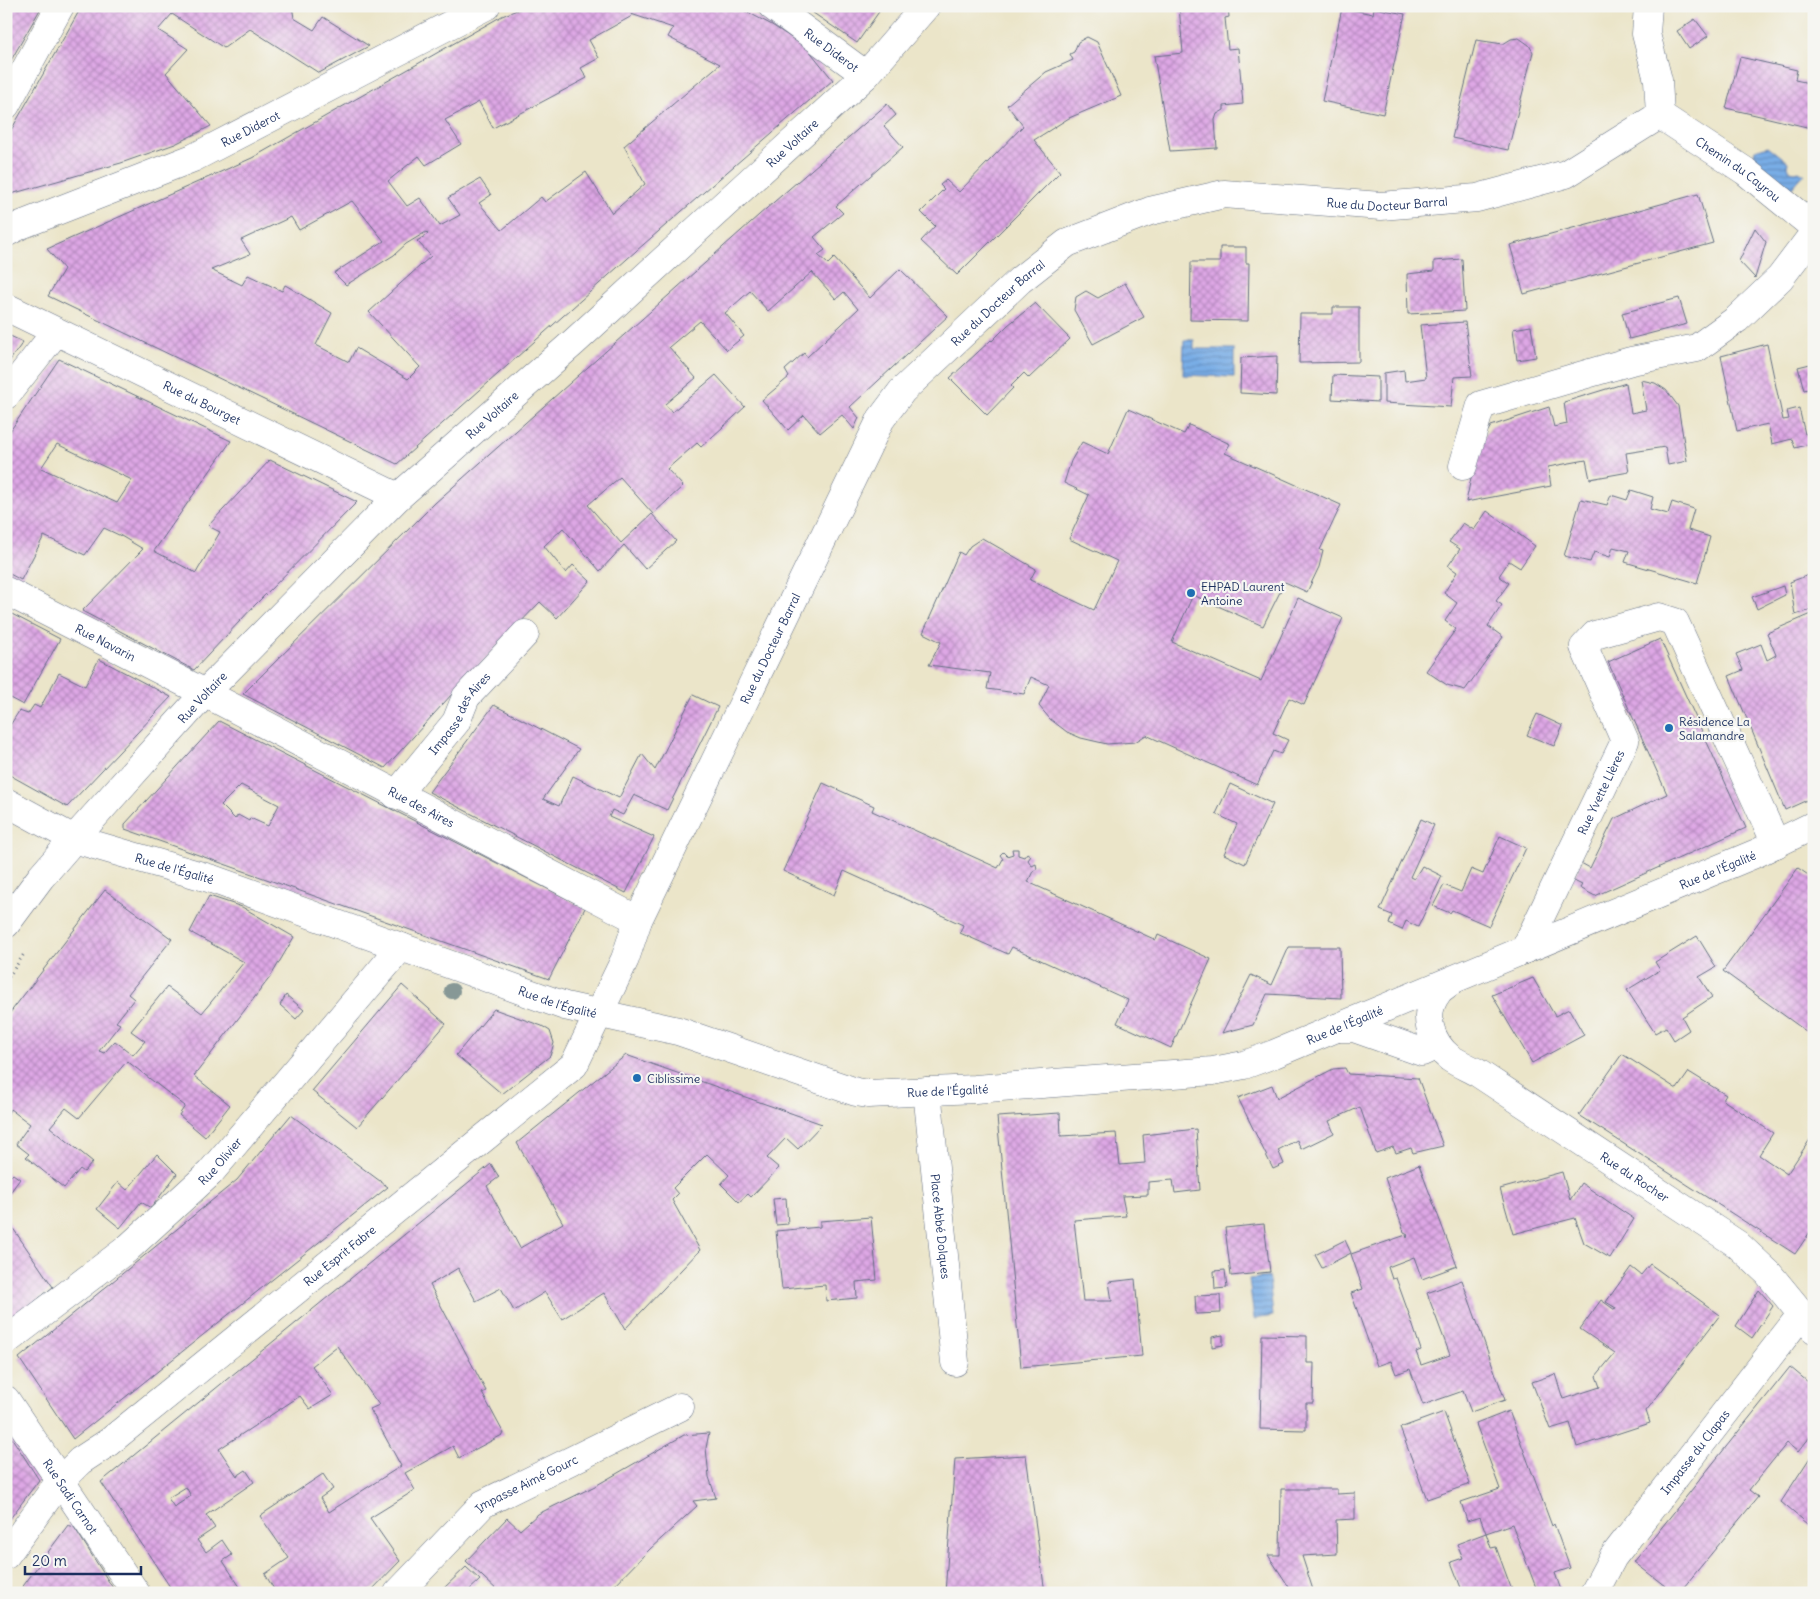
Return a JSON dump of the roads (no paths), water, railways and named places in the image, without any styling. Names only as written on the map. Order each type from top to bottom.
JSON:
[{"type":"street","points":[[6,105],[60,6]]},
{"type":"street","name":"Rue Diderot","points":[[6,233],[21,225],[193,158],[486,6]]},
{"type":"street","name":"Rue Diderot","points":[[772,6],[866,75]]},
{"type":"street","name":"Rue Voltaire","points":[[6,924],[41,877],[205,693],[398,497],[574,342],[866,75],[926,6]]},
{"type":"street","points":[[1648,6],[1646,34],[1658,80],[1660,115]]},
{"type":"street","name":"Chemin du Cayrou","points":[[1660,115],[1745,171],[1814,227]]},
{"type":"street","name":"Rue du Docteur Barral","points":[[599,1014],[625,959],[638,920],[881,419],[902,391],[1020,280],[1067,243],[1150,210],[1224,194],[1381,206],[1477,198],[1566,174],[1660,115]]},
{"type":"street","points":[[1463,466],[1481,405],[1631,361],[1697,348],[1737,319],[1780,278],[1814,233]]},
{"type":"street","name":"Rue du Bourget","points":[[6,307],[398,497]]},
{"type":"street","points":[[6,395],[56,332]]},
{"type":"street","name":"Rue Navarin","points":[[6,591],[205,693]]},
{"type":"street","name":"Rue Yvette Llères","points":[[1525,949],[1625,741],[1584,647],[1595,635],[1659,617],[1676,622],[1776,844]]},
{"type":"street","name":"Impasse des Aires","points":[[396,795],[456,722],[466,696],[525,634]]},
{"type":"street","name":"Rue des Aires","points":[[205,693],[396,795],[638,920]]},
{"type":"street","name":"Rue de l'Égalité","points":[[6,802],[74,839],[212,878],[565,1006],[678,1031],[856,1092],[868,1094],[975,1089],[1213,1071],[1244,1064],[1274,1054],[1776,844],[1814,825]]},
{"type":"street","name":"Rue Olivier","points":[[6,1341],[126,1248],[210,1173],[402,947]]},
{"type":"street","points":[[1336,1028],[1354,1028],[1422,1052],[1437,1045],[1429,1028],[1429,1008],[1438,991],[1454,979]]},
{"type":"street","name":"Rue Esprit Fabre","points":[[6,1555],[60,1481],[80,1461],[109,1442],[574,1065],[599,1014]]},
{"type":"street","name":"Rue du Rocher","points":[[1437,1045],[1451,1058],[1478,1073],[1737,1244],[1768,1273],[1807,1322]]},
{"type":"street","name":"Place Abbé Dolques","points":[[927,1091],[955,1362]]},
{"type":"street","name":"Impasse du Clapas","points":[[1594,1593],[1613,1557],[1807,1322]]},
{"type":"street","name":"Rue Sadi Carnot","points":[[6,1400],[136,1593]]},
{"type":"street","name":"Impasse Aimé Gourc","points":[[398,1593],[483,1504],[680,1407]]},
{"type":"water","points":[[1768,146],[1788,162],[1787,167],[1790,171],[1799,171],[1804,174],[1791,189],[1778,189],[1751,166],[1755,150]]},
{"type":"water","points":[[1184,340],[1194,340],[1194,349],[1234,349],[1234,377],[1183,375]]},
{"type":"water","points":[[1269,1277],[1273,1316],[1254,1319],[1249,1279]]},
{"type":"place","name":"EHPAD Laurent Antoine","points":[[1191,593]]},
{"type":"place","name":"Résidence La Salamandre","points":[[1669,728]]},
{"type":"place","name":"Ciblissime","points":[[637,1078]]}]
